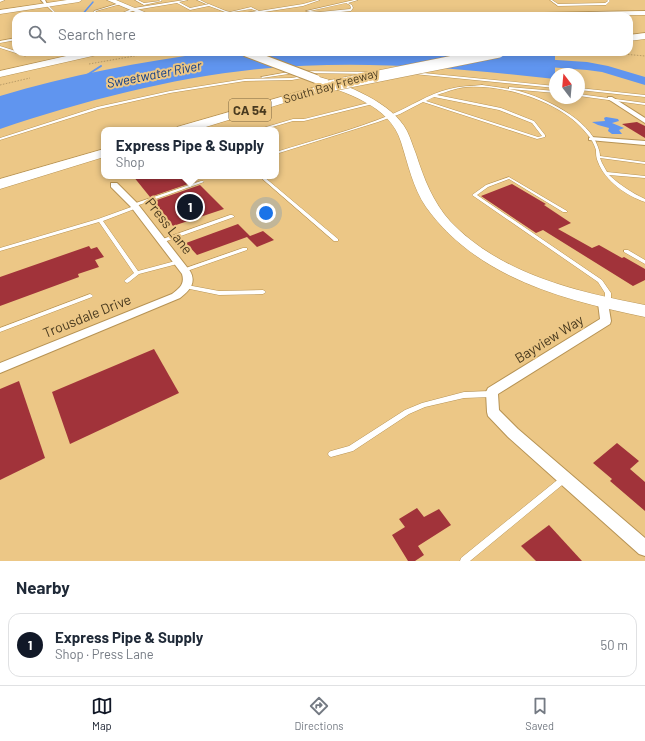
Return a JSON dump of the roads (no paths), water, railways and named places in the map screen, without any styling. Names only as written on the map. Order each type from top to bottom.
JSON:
[{"type":"highway","points":[[595,12],[611,11],[632,5]]},
{"type":"highway","points":[[633,13],[645,13]]},
{"type":"highway","points":[[633,38],[645,36]]},
{"type":"highway","points":[[633,41],[645,40]]},
{"type":"highway","points":[[0,74],[79,56]]},
{"type":"highway","name":"South Bay Freeway","points":[[191,127],[318,83],[440,56]]},
{"type":"highway","points":[[318,83],[476,56]]},
{"type":"highway","points":[[0,184],[101,154]]},
{"type":"street","points":[[0,12],[45,2],[79,0]]},
{"type":"street","points":[[110,0],[141,12]]},
{"type":"street","points":[[254,56],[318,83],[372,103],[391,116],[401,129],[422,188],[430,205],[443,221],[467,245],[504,267],[539,282],[605,303],[645,311]]},
{"type":"street","points":[[610,98],[645,121]]},
{"type":"street","points":[[591,138],[645,143]]},
{"type":"street","name":"Press Lane","points":[[114,185],[135,206],[185,270],[189,279],[186,288]]},
{"type":"street","name":"Trousdale Drive","points":[[0,368],[176,296],[186,288]]},
{"type":"street","name":"Bayview Way","points":[[492,393],[606,321],[605,303]]},
{"type":"street","points":[[492,393],[493,412],[513,433],[645,548]]},
{"type":"lane","points":[[0,1],[4,0]]},
{"type":"lane","points":[[136,0],[144,4],[161,1],[160,0]]},
{"type":"lane","points":[[167,0],[171,3]]},
{"type":"lane","points":[[125,12],[134,9],[186,0]]},
{"type":"lane","points":[[198,0],[207,4]]},
{"type":"lane","points":[[307,0],[311,2]]},
{"type":"lane","points":[[177,2],[190,9],[209,5],[226,12],[251,8],[260,12],[303,5],[319,0]]},
{"type":"lane","points":[[314,12],[307,11],[357,0]]},
{"type":"lane","points":[[551,0],[558,5],[606,4],[608,0]]},
{"type":"lane","points":[[45,2],[54,12]]},
{"type":"lane","points":[[330,12],[351,10],[351,5],[347,3]]},
{"type":"lane","points":[[94,12],[120,4]]},
{"type":"lane","points":[[0,42],[12,40]]},
{"type":"lane","points":[[0,47],[12,51]]},
{"type":"lane","points":[[0,139],[98,108],[170,92],[307,71],[421,74],[549,86]]},
{"type":"lane","points":[[245,80],[292,80],[318,83]]},
{"type":"lane","points":[[495,86],[534,98],[560,110],[582,126],[597,146],[599,157],[606,173],[624,189],[645,202]]},
{"type":"lane","points":[[279,152],[391,116],[448,90],[460,87],[495,86],[549,91]]},
{"type":"lane","points":[[585,90],[645,96]]},
{"type":"lane","points":[[424,101],[538,138],[544,136],[533,122],[500,109],[435,96]]},
{"type":"lane","points":[[585,96],[644,104]]},
{"type":"lane","points":[[268,127],[293,120],[304,120],[372,103]]},
{"type":"lane","points":[[599,157],[645,163]]},
{"type":"lane","points":[[606,173],[645,177]]},
{"type":"lane","points":[[565,211],[509,178],[487,186],[474,195],[600,281],[608,293],[605,303]]},
{"type":"lane","points":[[265,179],[336,240]]},
{"type":"lane","points":[[0,250],[100,220],[202,182]]},
{"type":"lane","points":[[162,241],[232,216]]},
{"type":"lane","points":[[100,220],[137,273]]},
{"type":"lane","points":[[185,270],[245,249]]},
{"type":"lane","points":[[626,252],[645,262]]},
{"type":"lane","points":[[127,281],[137,273],[179,262]]},
{"type":"lane","points":[[186,288],[219,293],[263,292]]},
{"type":"lane","points":[[0,330],[90,296]]},
{"type":"lane","points":[[330,454],[351,449],[406,412],[424,405],[464,396],[492,393]]},
{"type":"lane","points":[[464,561],[565,478]]},
{"type":"water","name":"Sweetwater River","points":[[185,56],[555,56],[555,68],[549,68],[549,78],[444,68],[370,65],[296,66],[226,73],[193,78],[95,100],[0,129],[0,96],[26,88],[105,70]]},
{"type":"water","points":[[604,118],[618,119],[619,121],[612,123],[624,128],[619,130],[622,134],[612,134],[608,131],[609,128],[592,122],[605,121]]},
{"type":"waterway","points":[[84,12],[93,2]]},
{"type":"waterway","name":"Sweetwater River","points":[[526,62],[587,66],[604,69],[645,81]]},
{"type":"waterway","points":[[87,75],[101,66]]},
{"type":"place","name":"Express Pipe & Supply","points":[[190,207]]}]
